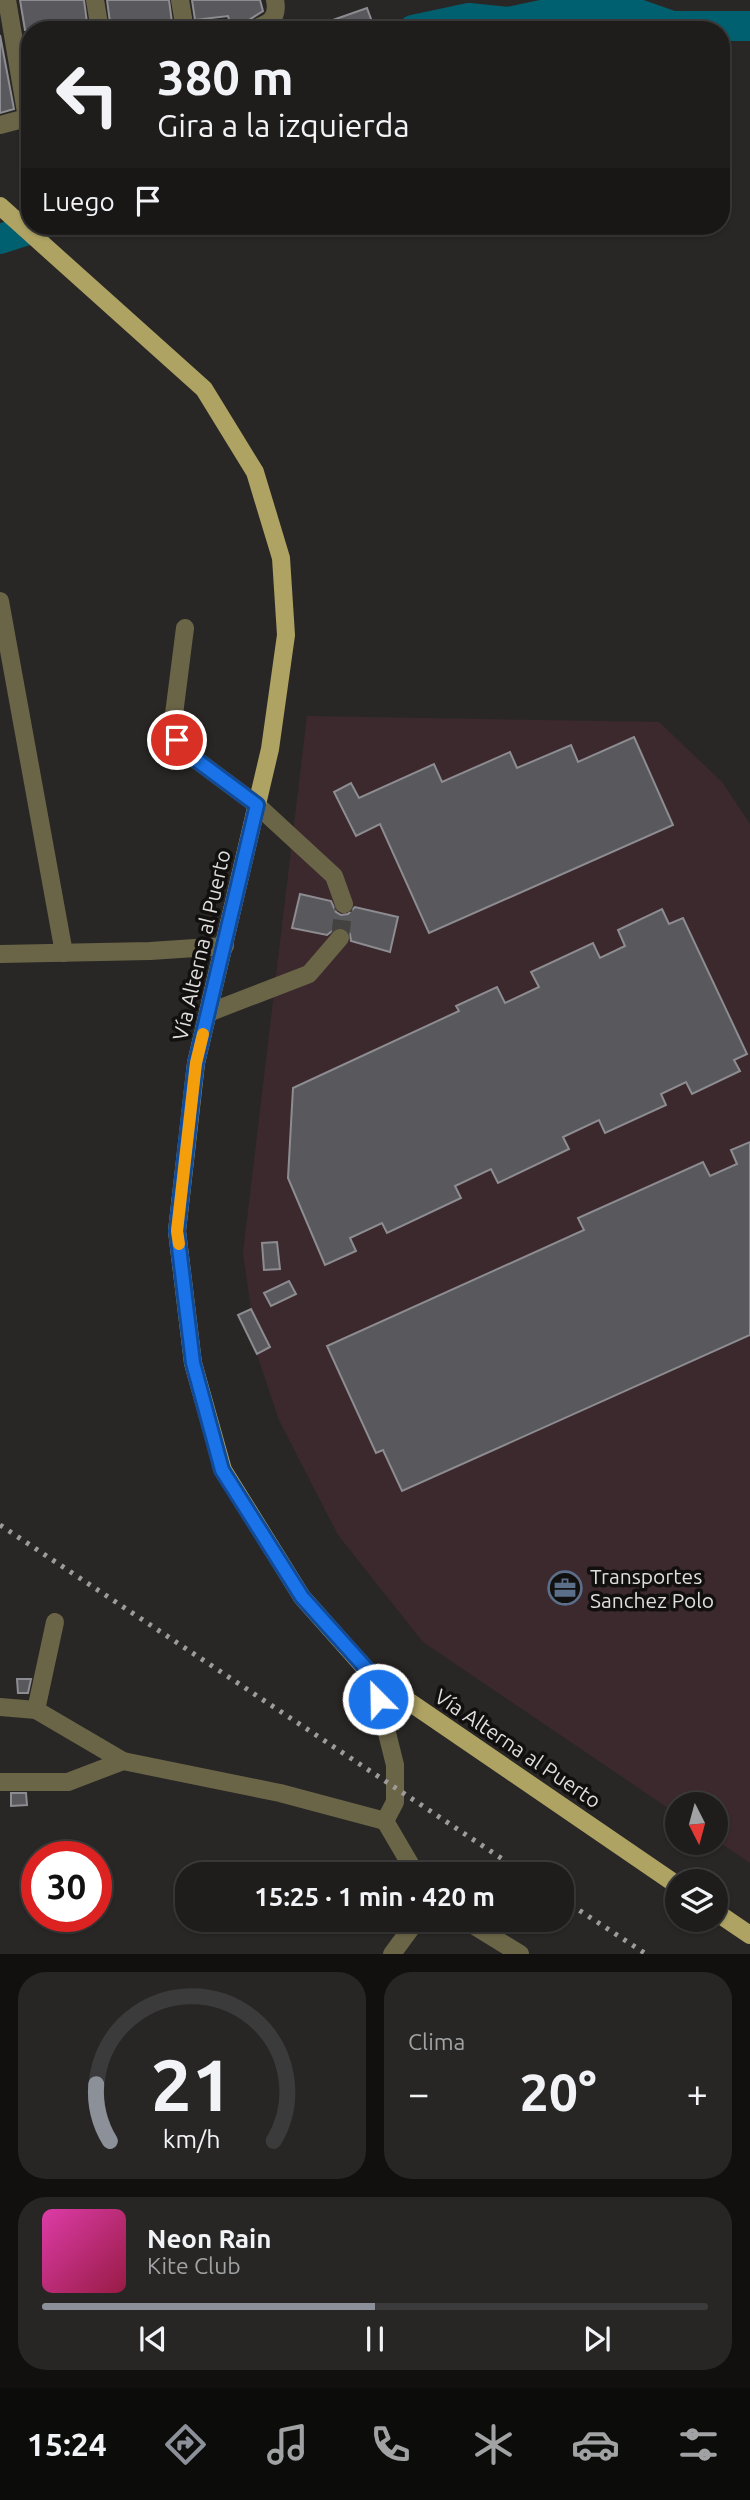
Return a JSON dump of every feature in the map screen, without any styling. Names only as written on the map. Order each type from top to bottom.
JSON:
[{"type":"main road","name":"Vía Alterna al Puerto","points":[[0,206],[21,226]]},
{"type":"main road","name":"Vía Alterna al Puerto","points":[[31,235],[204,389],[255,472],[281,558],[286,635],[270,748],[196,1063],[177,1231],[193,1363],[222,1470],[302,1597],[373,1676],[665,1877]]},
{"type":"main road","points":[[728,1920],[750,1935]]},
{"type":"street","points":[[8,0],[21,76]]},
{"type":"street","points":[[95,0],[98,21]]},
{"type":"street","points":[[180,0],[184,21]]},
{"type":"street","points":[[271,21],[277,10],[275,0]]},
{"type":"street","points":[[0,125],[21,119]]},
{"type":"street","points":[[0,601],[64,953]]},
{"type":"street","points":[[185,628],[173,722],[177,740],[187,753],[257,805],[334,876],[344,904]]},
{"type":"street","points":[[208,1013],[309,974],[340,938]]},
{"type":"street","points":[[0,954],[225,946]]},
{"type":"street","points":[[36,1710],[55,1622]]},
{"type":"street","points":[[373,1676],[395,1765],[395,1802],[385,1821]]},
{"type":"street","points":[[0,1707],[36,1710],[123,1761],[281,1793],[385,1821],[409,1862]]},
{"type":"street","points":[[0,1782],[68,1783],[123,1761]]},
{"type":"street","points":[[392,1954],[408,1932]]},
{"type":"street","points":[[484,1932],[520,1954]]},
{"type":"shaded area","points":[[307,716],[659,722],[722,782],[750,824],[750,1863],[728,1848],[728,1792],[665,1792],[665,1806],[423,1642],[338,1535],[279,1420],[257,1354],[270,1347],[251,1309],[243,1253]]},
{"type":"building","points":[[20,0],[84,0],[87,21],[24,21]]},
{"type":"building","points":[[107,0],[169,0],[172,21],[110,21]]},
{"type":"building","points":[[192,0],[260,0],[263,11],[247,21],[229,21],[228,16],[195,20]]},
{"type":"building","points":[[367,8],[372,21],[330,21]]},
{"type":"building","points":[[0,35],[14,109],[0,113]]},
{"type":"building","points":[[634,737],[673,825],[429,933],[380,824],[356,836],[334,792],[351,783],[359,798],[434,764],[442,782],[510,752],[517,768],[571,745],[578,762]]},
{"type":"building","points":[[300,894],[331,901],[336,912],[341,915],[348,914],[355,907],[398,917],[390,952],[351,941],[350,934],[343,927],[336,928],[327,935],[292,928]]},
{"type":"building","points":[[662,909],[669,924],[683,918],[747,1054],[734,1060],[740,1071],[692,1094],[686,1082],[661,1094],[666,1105],[605,1133],[599,1120],[563,1137],[569,1149],[498,1183],[491,1169],[455,1186],[461,1198],[387,1233],[382,1223],[350,1238],[356,1251],[325,1265],[288,1178],[293,1088],[459,1011],[456,1006],[497,987],[505,1003],[539,987],[531,972],[593,943],[600,958],[625,946],[618,930]]},
{"type":"building","points":[[750,1142],[750,1335],[402,1491],[383,1450],[376,1453],[327,1346],[584,1230],[578,1218],[703,1162],[710,1176],[737,1164],[731,1150]]},
{"type":"building","points":[[277,1242],[280,1269],[264,1270],[262,1243]]},
{"type":"building","points":[[289,1281],[296,1294],[271,1306],[264,1293]]},
{"type":"building","points":[[251,1309],[270,1347],[257,1354],[238,1315]]},
{"type":"building","points":[[17,1679],[31,1679],[28,1693],[18,1693]]},
{"type":"building","points":[[11,1793],[26,1793],[27,1805],[11,1806]]},
{"type":"waterway","points":[[513,21],[551,13],[627,10],[658,21]]},
{"type":"waterway","points":[[455,21],[469,18],[498,21]]},
{"type":"waterway","points":[[730,26],[750,26]]},
{"type":"waterway","points":[[0,239],[21,232]]},
{"type":"tunnel","points":[[340,938],[344,904]]},
{"type":"railway","points":[[0,1525],[507,1862]]},
{"type":"railway","points":[[574,1907],[646,1954]]},
{"type":"slow traffic","points":[[179,1244],[177,1231],[196,1063],[203,1034]]},
{"type":"place","name":"Transportes Sanchez Polo","points":[[565,1588]]},
{"type":"route","points":[[177,740],[187,753],[257,805],[196,1063],[193,1087],[177,1231],[193,1363],[222,1470],[302,1597],[373,1676],[378,1699]]}]
